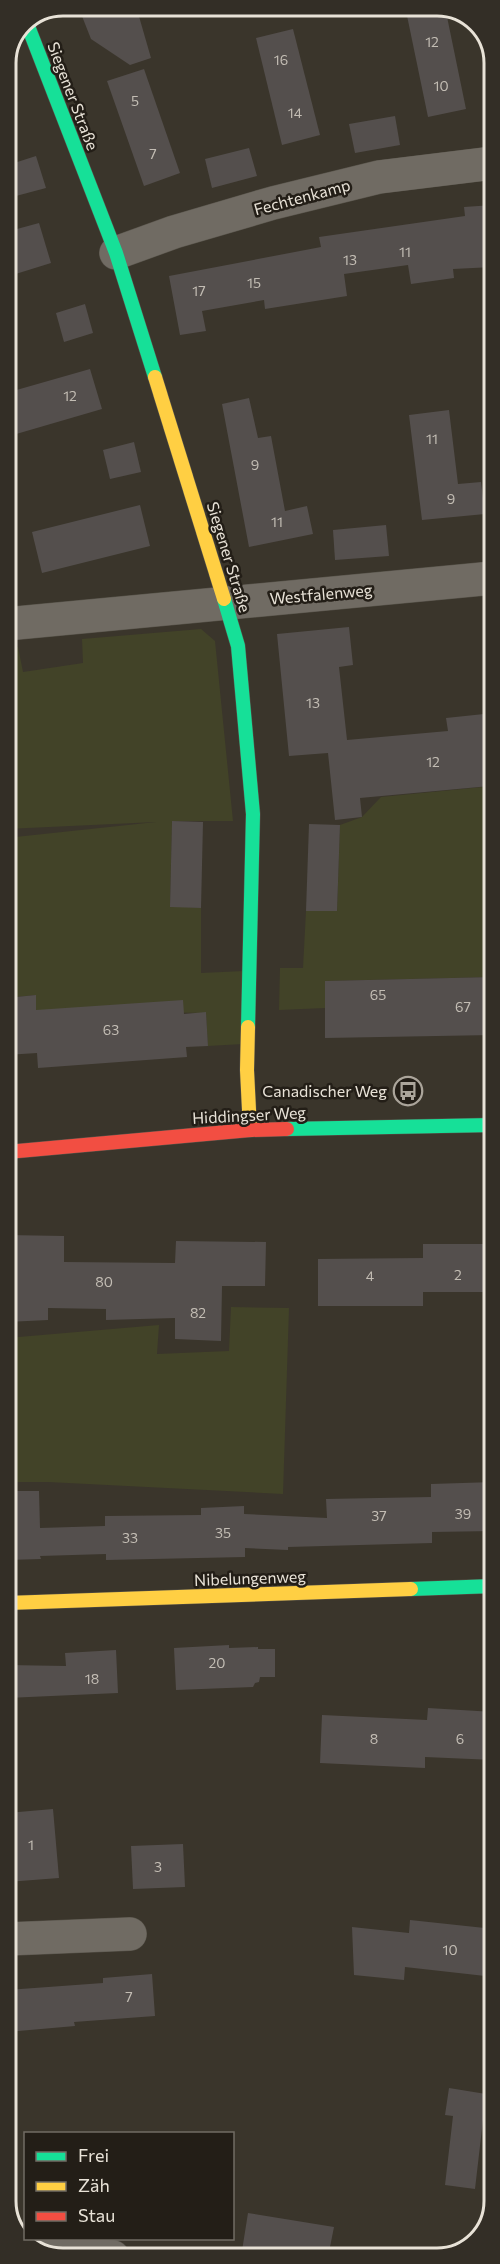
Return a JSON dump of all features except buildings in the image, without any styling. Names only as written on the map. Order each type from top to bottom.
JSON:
[{"type":"street","name":"Siegener Straße","points":[[30,30],[116,253],[238,646],[253,814],[247,1070],[250,1130]]},
{"type":"street","name":"Fechtenkamp","points":[[116,253],[174,232],[273,203],[379,177],[484,164]]},
{"type":"street","name":"Westfalenweg","points":[[16,623],[484,579]]},
{"type":"street","name":"Hiddingser Weg","points":[[16,1151],[250,1130],[484,1125]]},
{"type":"street","name":"Nibelungenweg","points":[[16,1602],[484,1586]]},
{"type":"street","points":[[16,1939],[130,1934]]},
{"type":"green space","points":[[201,629],[215,641],[233,821],[172,821],[170,906],[201,908],[201,973],[244,971],[243,1044],[208,1046],[206,1013],[36,1010],[35,995],[16,997],[16,837],[156,822],[16,829],[16,647],[18,647],[23,672],[83,663],[82,639]]},
{"type":"green space","points":[[484,787],[484,977],[325,981],[325,1008],[279,1010],[280,968],[303,968],[306,911],[337,911],[340,825],[362,817],[381,797]]},
{"type":"green space","points":[[231,1307],[289,1308],[283,1494],[16,1482],[16,1337],[159,1325],[157,1354],[229,1351]]},
{"type":"traffic: fast","points":[[30,30],[116,253],[155,377]]},
{"type":"traffic: fast","points":[[224,599],[238,646],[253,814],[248,1027]]},
{"type":"traffic: fast","points":[[287,1129],[484,1125]]},
{"type":"traffic: fast","points":[[411,1589],[484,1586]]},
{"type":"traffic: slow","points":[[155,377],[224,599]]},
{"type":"traffic: slow","points":[[248,1027],[247,1070],[250,1130]]},
{"type":"traffic: slow","points":[[16,1603],[411,1589]]},
{"type":"traffic: jam","points":[[16,1151],[250,1130],[287,1129]]},
{"type":"place","name":"Canadischer Weg","points":[[408,1091]]}]
